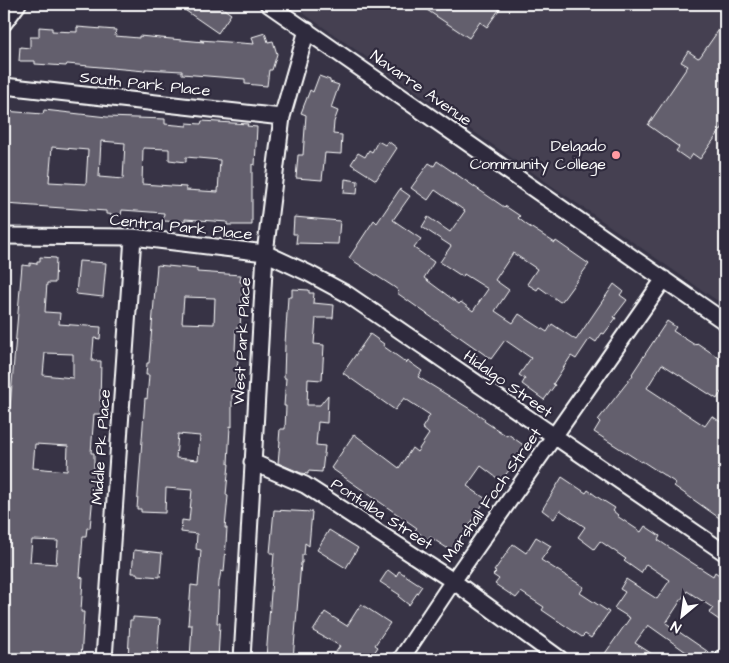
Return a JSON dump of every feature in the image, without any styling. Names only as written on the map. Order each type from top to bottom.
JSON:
[{"type":"street","points":[[4,23],[18,4]]},
{"type":"street","name":"Navarre Avenue","points":[[268,4],[725,322]]},
{"type":"street","name":"West Park Place","points":[[242,659],[265,253],[282,118],[307,30]]},
{"type":"street","name":"South Park Place","points":[[4,86],[282,118]]},
{"type":"street","name":"Central Park Place","points":[[4,236],[133,237],[265,253]]},
{"type":"street","name":"Middle Pk Place","points":[[104,659],[133,237]]},
{"type":"street","name":"Hidalgo Street","points":[[265,253],[347,294],[725,554]]},
{"type":"street","name":"Marshall Foch Street","points":[[401,659],[453,581],[664,279]]},
{"type":"street","name":"Pontalba Street","points":[[252,462],[305,486],[453,581],[560,659]]},
{"type":"shaded area","name":"Delgado Community College","points":[[290,4],[725,4],[725,306]]},
{"type":"building","points":[[176,4],[217,4],[231,14],[218,33]]},
{"type":"building","points":[[418,4],[503,4],[487,27],[480,22],[469,38]]},
{"type":"building","points":[[725,21],[725,124],[700,159],[693,154],[689,160],[676,151],[679,147],[648,125],[688,66],[681,62],[688,51],[698,58],[700,57]]},
{"type":"building","points":[[39,27],[52,28],[52,31],[77,32],[77,27],[116,30],[115,36],[139,38],[139,36],[254,44],[252,37],[265,33],[268,42],[273,41],[277,54],[272,70],[269,70],[267,86],[245,84],[245,79],[182,74],[182,71],[145,69],[145,71],[67,64],[66,66],[35,64],[35,61],[19,61],[20,47],[30,48],[30,37],[39,37]]},
{"type":"building","points":[[319,76],[339,85],[331,108],[338,111],[334,122],[333,134],[342,135],[341,154],[325,153],[322,180],[296,178],[298,155],[303,155],[306,115],[301,113],[310,90],[313,92]]},
{"type":"building","points":[[44,110],[107,117],[165,119],[165,124],[187,126],[187,123],[201,124],[202,121],[248,124],[247,126],[257,127],[255,165],[252,164],[252,225],[227,225],[227,222],[185,219],[185,222],[163,221],[164,213],[122,210],[121,215],[106,214],[106,211],[5,204],[4,111],[43,114]],"holes":[[[101,141],[125,143],[123,179],[99,177]],[[52,147],[88,150],[86,184],[49,182]],[[143,148],[169,149],[169,160],[186,162],[186,157],[220,160],[218,192],[186,190],[186,187],[142,184]]]},
{"type":"building","points":[[378,141],[385,145],[388,141],[397,148],[376,180],[351,164],[358,153],[365,157],[369,150],[372,152]]},
{"type":"building","points":[[437,161],[520,216],[518,218],[527,225],[555,243],[556,241],[589,264],[560,302],[539,287],[537,290],[527,284],[537,269],[513,253],[495,280],[509,290],[495,311],[513,323],[519,314],[547,332],[552,324],[576,340],[614,284],[623,291],[620,295],[627,300],[614,317],[616,318],[596,342],[590,338],[576,359],[571,356],[553,384],[555,385],[544,400],[522,384],[525,379],[519,375],[531,358],[505,340],[491,359],[397,293],[399,291],[394,287],[349,258],[374,220],[377,223],[400,189],[410,196],[393,220],[421,239],[414,248],[434,262],[424,278],[459,304],[461,302],[473,311],[488,289],[464,274],[463,277],[440,262],[451,246],[422,227],[428,217],[450,232],[465,211],[435,190],[428,200],[411,188],[429,163],[434,166]]},
{"type":"building","points":[[345,179],[358,181],[357,194],[344,193]]},
{"type":"building","points":[[294,217],[340,221],[338,244],[296,243],[297,234],[293,234]]},
{"type":"building","points":[[40,257],[56,258],[55,283],[47,283],[45,312],[60,313],[59,324],[101,327],[100,339],[94,338],[92,361],[101,361],[100,401],[103,401],[101,414],[94,414],[91,453],[94,453],[94,484],[90,528],[87,528],[86,536],[83,536],[80,577],[83,578],[81,612],[84,612],[81,659],[48,659],[49,657],[20,655],[20,659],[4,659],[4,527],[7,468],[4,468],[7,419],[9,419],[22,265],[30,266],[30,263],[37,264],[37,261],[40,261]],"holes":[[[45,353],[73,354],[73,378],[43,375]],[[35,444],[68,446],[67,471],[33,468]],[[32,540],[58,541],[56,564],[30,562]]]},
{"type":"building","points":[[79,261],[106,263],[103,297],[76,294]]},
{"type":"building","points":[[157,265],[197,269],[197,272],[241,275],[240,282],[243,282],[240,328],[236,328],[235,351],[239,351],[234,395],[232,395],[232,427],[230,426],[226,495],[228,496],[225,560],[224,572],[221,571],[219,582],[217,623],[220,623],[218,659],[190,659],[192,625],[188,625],[191,585],[198,586],[201,550],[196,549],[197,534],[181,532],[182,520],[189,521],[192,490],[166,488],[165,513],[141,512],[141,509],[137,509],[145,398],[147,399],[149,375],[146,375],[147,363],[149,363]],"holes":[[[184,297],[215,298],[214,324],[182,323]],[[178,434],[200,436],[198,460],[176,458]]]},
{"type":"building","points":[[292,289],[309,290],[309,293],[314,293],[313,303],[334,305],[333,318],[316,318],[314,344],[324,345],[322,380],[308,379],[307,405],[320,405],[328,395],[327,423],[318,422],[316,445],[325,446],[322,472],[308,471],[308,474],[278,463],[280,429],[285,429],[285,344],[288,297],[292,297]]},
{"type":"building","points":[[667,321],[676,327],[673,331],[695,345],[697,343],[725,362],[725,395],[721,392],[717,399],[662,364],[647,388],[705,426],[712,416],[725,425],[725,522],[674,486],[676,483],[594,432],[600,422],[598,420],[633,375]]},
{"type":"building","points":[[370,334],[384,344],[383,346],[422,371],[418,377],[526,447],[501,481],[481,466],[467,486],[486,499],[453,552],[430,537],[427,539],[415,530],[417,528],[331,468],[354,434],[399,468],[412,448],[417,452],[429,434],[422,428],[430,415],[404,398],[395,410],[343,373]]},
{"type":"building","points":[[562,477],[586,493],[588,490],[615,508],[613,511],[617,516],[641,532],[645,526],[660,536],[658,540],[691,562],[713,576],[715,572],[725,579],[725,624],[709,613],[713,608],[687,591],[666,623],[707,651],[701,659],[696,659],[648,625],[635,643],[660,659],[601,659],[630,618],[614,608],[625,592],[620,589],[626,579],[657,599],[670,580],[646,564],[641,573],[624,561],[626,559],[600,541],[594,549],[578,537],[585,527],[560,510],[554,519],[542,510]]},
{"type":"building","points":[[274,510],[312,512],[309,546],[305,543],[304,555],[302,555],[293,659],[266,658],[274,553],[270,553]]},
{"type":"building","points":[[329,530],[358,548],[346,568],[317,550]]},
{"type":"building","points":[[536,537],[551,546],[541,560],[584,587],[580,593],[609,612],[591,638],[585,634],[582,637],[542,610],[544,607],[521,592],[516,598],[495,584],[499,579],[493,575],[496,572],[494,571],[513,544],[526,553]]},
{"type":"building","points":[[134,550],[162,553],[160,577],[132,573]]},
{"type":"building","points":[[388,570],[396,576],[399,571],[422,586],[409,605],[399,597],[400,595],[380,582]]},
{"type":"building","points":[[361,604],[390,623],[375,645],[378,647],[370,659],[331,659],[340,646],[313,631],[325,612],[347,626]]},
{"type":"building","points":[[133,617],[160,619],[157,659],[128,659],[130,620],[133,620]]},
{"type":"place","name":"Delgado Community College","points":[[616,155]]}]
